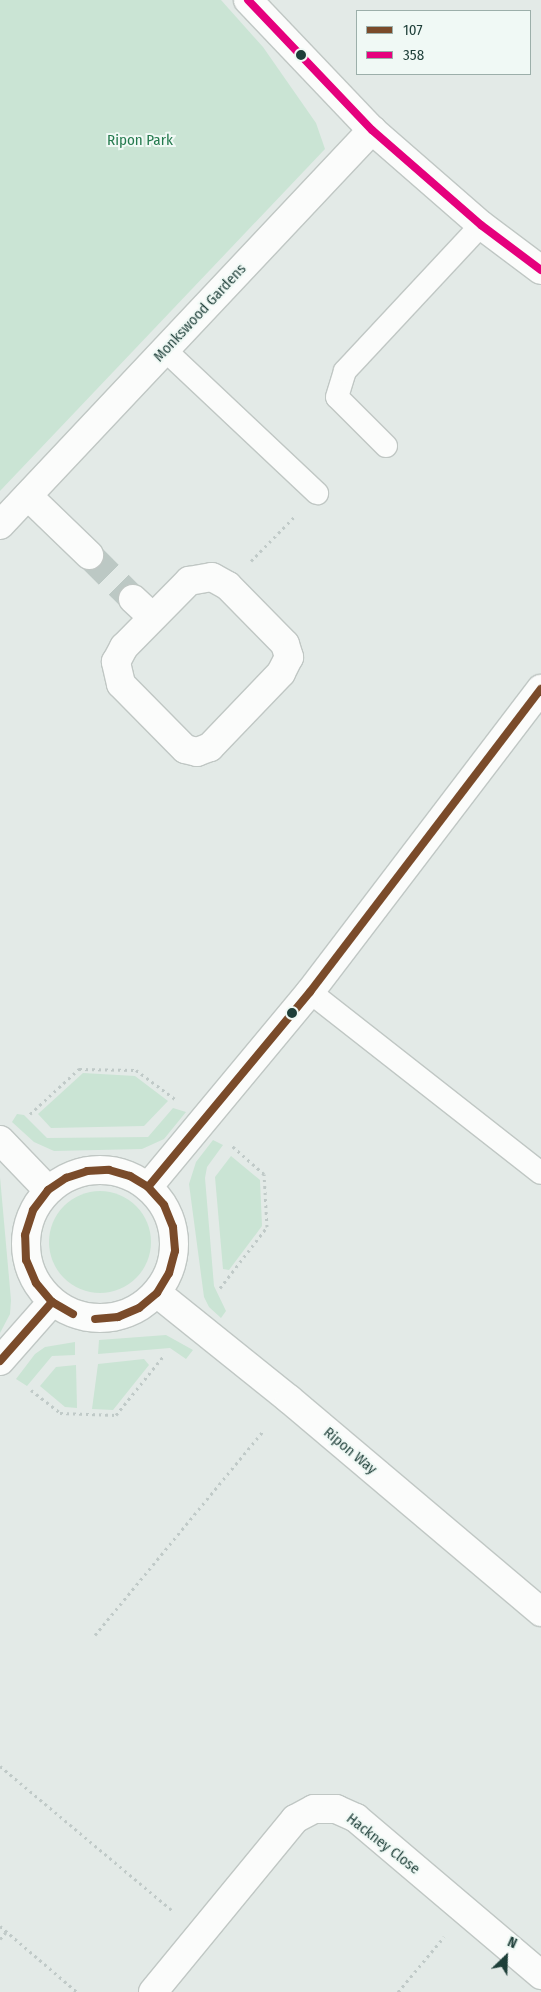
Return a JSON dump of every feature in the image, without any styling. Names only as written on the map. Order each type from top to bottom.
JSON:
[{"type":"street","points":[[248,0],[372,130],[481,225],[541,270]]},
{"type":"street","name":"Monkswood Gardens","points":[[0,525],[372,130]]},
{"type":"street","points":[[28,496],[89,555]]},
{"type":"street","points":[[212,578],[228,586],[285,644],[289,657],[281,673],[210,747],[197,752],[185,749],[122,684],[116,662],[143,608],[189,581],[212,578]]},
{"type":"street","points":[[148,1187],[310,992],[541,690]]},
{"type":"street","points":[[0,1140],[48,1190]]},
{"type":"street","points":[[101,1170],[130,1176],[148,1187],[164,1205],[173,1227],[175,1251],[169,1273],[157,1293],[139,1308],[118,1317],[95,1319],[80,1316],[52,1302],[36,1283],[26,1260],[25,1235],[33,1210],[48,1190],[66,1178],[86,1171],[101,1170]]},
{"type":"street","name":"Ripon Way","points":[[157,1293],[289,1399],[541,1612]]},
{"type":"street","points":[[0,1361],[52,1302]]},
{"type":"street","name":"Hackney Close","points":[[154,1992],[295,1819],[314,1809],[336,1809],[356,1818],[541,1975]]},
{"type":"lane","points":[[386,446],[337,397],[345,371],[481,225]]},
{"type":"lane","points":[[166,350],[317,493]]},
{"type":"lane","points":[[310,992],[541,1173]]},
{"type":"path","points":[[228,586],[317,493]]},
{"type":"path","points":[[30,1114],[79,1069],[136,1070],[175,1100]]},
{"type":"path","points":[[220,1288],[267,1226],[264,1174],[231,1145]]},
{"type":"path","points":[[31,1390],[60,1413],[116,1415],[165,1354]]},
{"type":"path","points":[[95,1635],[264,1430]]},
{"type":"path","points":[[0,1766],[201,1934]]},
{"type":"path","points":[[398,1992],[465,1912]]},
{"type":"path","points":[[0,1926],[77,1992]]},
{"type":"path","points":[[0,1939],[6,1932]]},
{"type":"green space","name":"Ripon Park","points":[[0,0],[221,0],[263,47],[316,123],[325,149],[0,491]]},
{"type":"green space","points":[[83,1073],[135,1076],[168,1101],[144,1126],[51,1128],[38,1114]]},
{"type":"green space","points":[[173,1108],[186,1112],[164,1139],[142,1149],[54,1151],[34,1142],[12,1122],[17,1114],[24,1115],[47,1138],[148,1137]]},
{"type":"green space","points":[[213,1140],[223,1145],[207,1167],[205,1178],[214,1286],[226,1311],[221,1318],[209,1307],[204,1297],[189,1184],[196,1162]]},
{"type":"green space","points":[[231,1156],[260,1180],[262,1226],[229,1270],[223,1269],[215,1177]]},
{"type":"green space","points":[[0,1177],[11,1300],[10,1314],[0,1333]]},
{"type":"green space","points":[[100,1191],[120,1195],[136,1206],[147,1222],[151,1242],[147,1262],[136,1278],[120,1289],[100,1293],[80,1289],[64,1278],[53,1262],[49,1242],[53,1222],[64,1206],[80,1195]]},
{"type":"green space","points":[[166,1335],[193,1350],[186,1359],[170,1348],[98,1354],[99,1340]]},
{"type":"green space","points":[[75,1342],[75,1355],[52,1356],[27,1386],[16,1379],[35,1354],[45,1347]]},
{"type":"green space","points":[[144,1359],[149,1365],[113,1410],[92,1409],[98,1364]]},
{"type":"green space","points":[[76,1365],[77,1408],[65,1407],[40,1386],[56,1367]]},
{"type":"tunnel","points":[[89,555],[133,599]]},
{"type":"transit line","name":"358","points":[[248,0],[372,130],[481,225],[541,270]]},
{"type":"transit line","name":"107","points":[[148,1187],[310,992],[541,689]]},
{"type":"transit line","name":"107","points":[[73,1314],[52,1302],[36,1283],[26,1260],[25,1235],[33,1210],[48,1190],[66,1178],[87,1171],[109,1170],[130,1176],[148,1187],[164,1205],[173,1227],[175,1251],[169,1273],[157,1293],[139,1308],[118,1317],[95,1319]]},
{"type":"transit line","name":"107","points":[[0,1361],[52,1302]]}]
